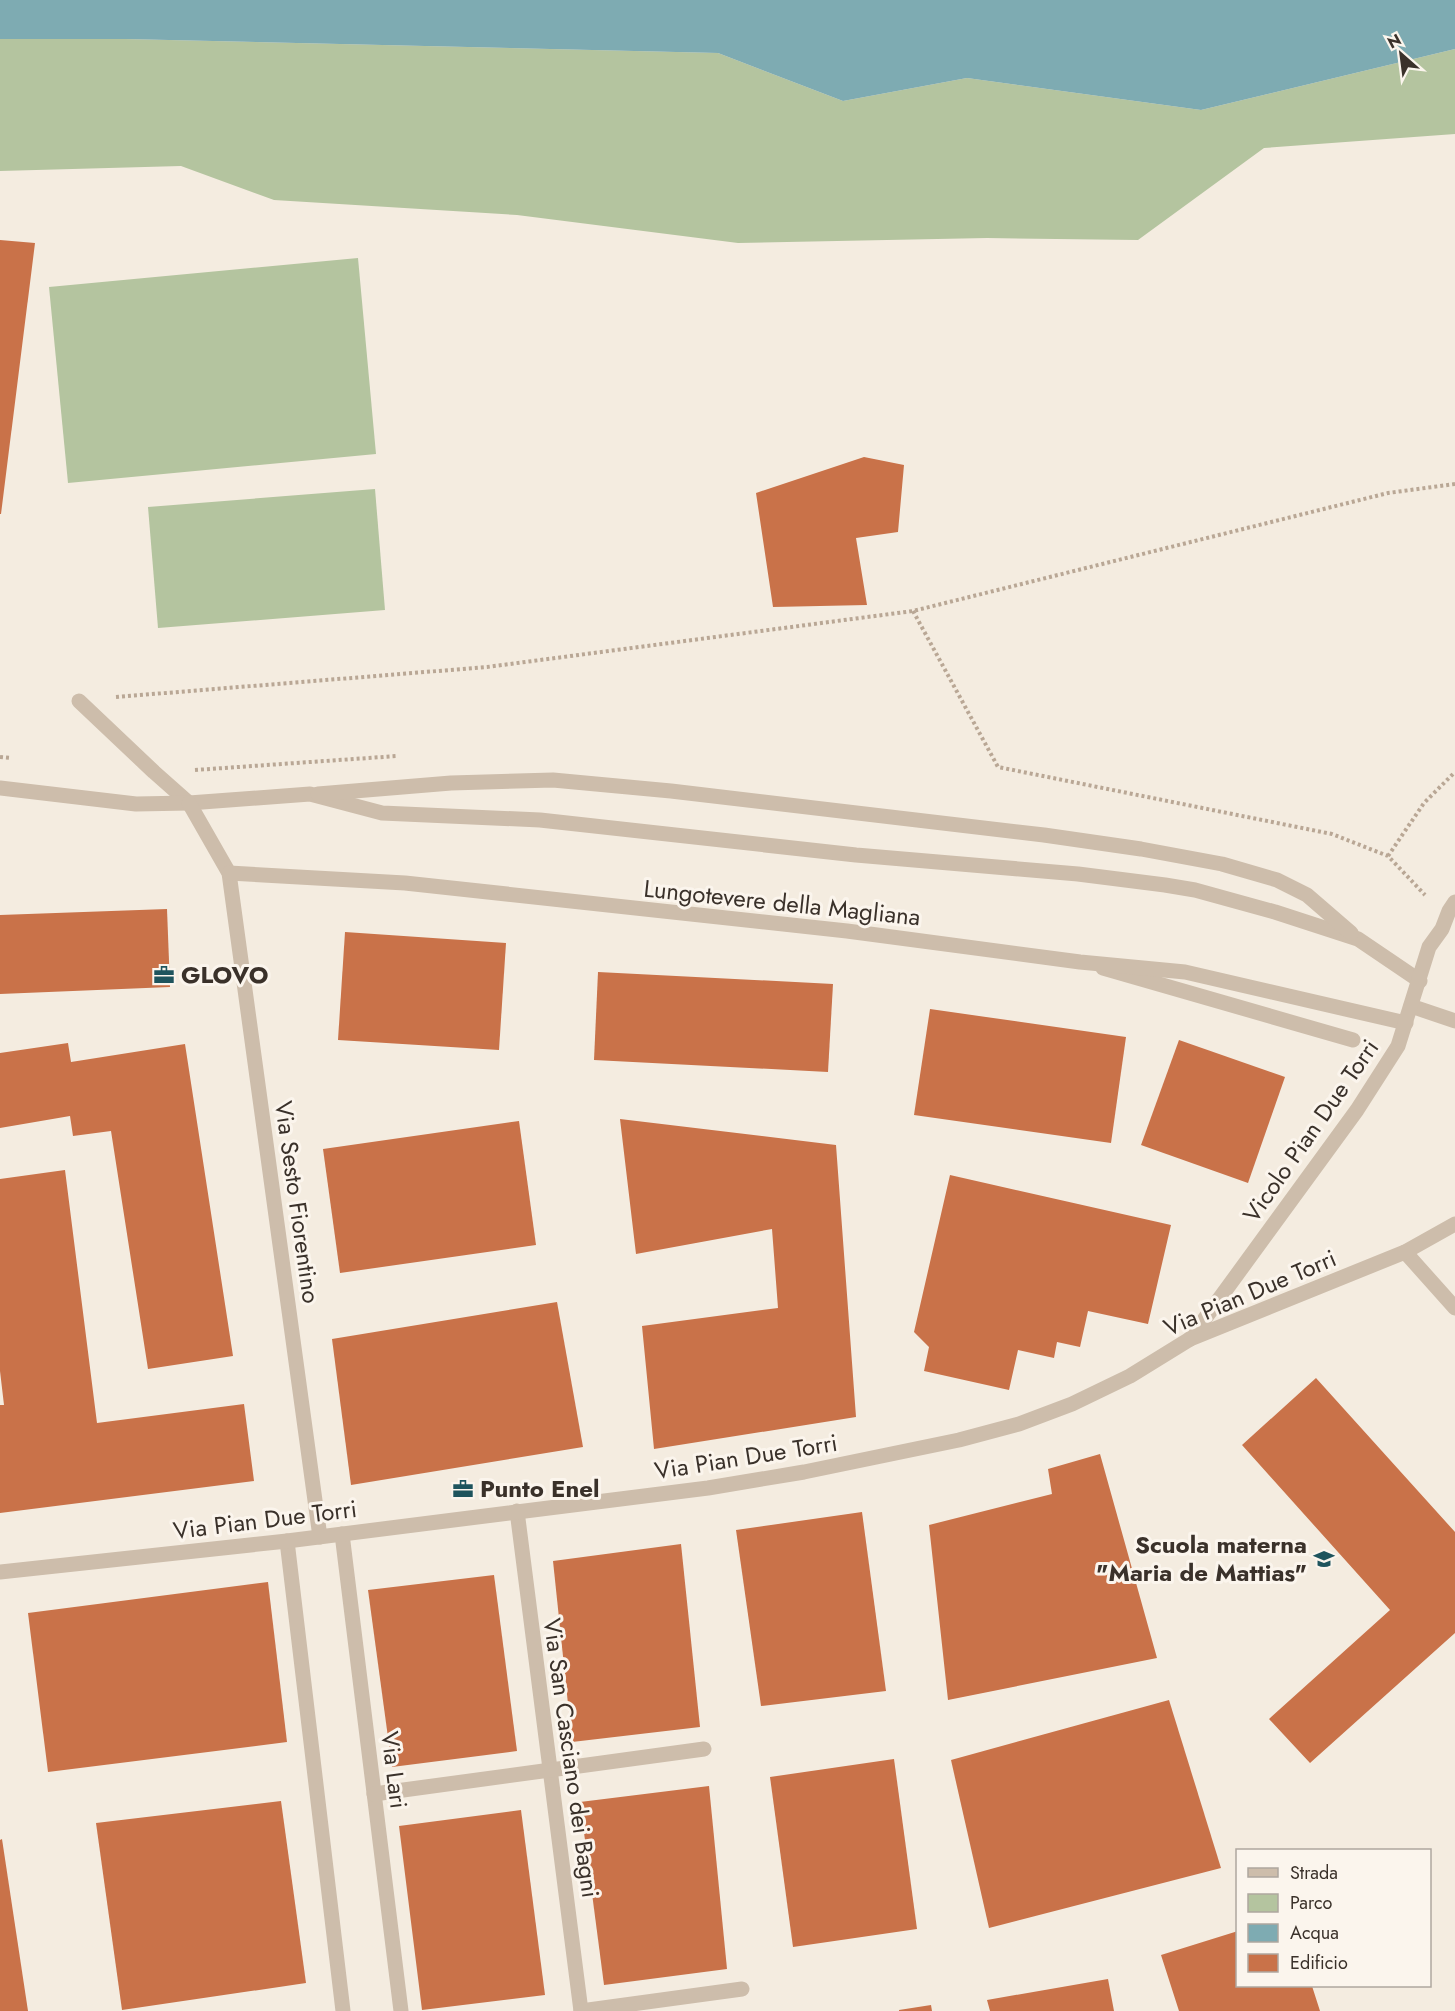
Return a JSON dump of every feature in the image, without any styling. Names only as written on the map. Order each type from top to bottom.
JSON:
[{"type":"street","points":[[79,700],[189,803],[229,873]]},
{"type":"street","points":[[0,788],[136,804],[310,795],[416,785],[553,780],[671,791],[1076,840],[1222,864],[1277,880],[1307,895],[1358,939],[1420,981]]},
{"type":"street","points":[[310,795],[382,813],[540,820],[856,855],[1078,874],[1165,885],[1195,890],[1275,912],[1358,939]]},
{"type":"street","name":"Lungotevere della Magliana","points":[[229,873],[417,885],[847,932],[1080,962],[1185,972],[1406,1023]]},
{"type":"street","name":"Via Sesto Fiorentino","points":[[229,873],[320,1536]]},
{"type":"street","name":"Vicolo Pian Due Torri","points":[[1190,1339],[1357,1110],[1398,1046],[1429,947],[1442,929],[1452,907]]},
{"type":"street","points":[[1080,962],[1353,1040]]},
{"type":"street","points":[[1411,1006],[1455,1021]]},
{"type":"street","name":"Via Pian Due Torri","points":[[0,1572],[287,1541],[730,1484],[898,1454],[959,1440],[1019,1424],[1072,1404],[1130,1376],[1190,1339],[1405,1252],[1455,1224]]},
{"type":"street","points":[[1405,1252],[1455,1308]]},
{"type":"street","name":"Via San Casciano dei Bagni","points":[[517,1511],[581,2011]]},
{"type":"street","name":"Via Lari","points":[[342,1534],[401,2011]]},
{"type":"street","points":[[287,1541],[343,2011]]},
{"type":"street","points":[[374,1794],[704,1749]]},
{"type":"street","points":[[581,2011],[742,1989]]},
{"type":"path","points":[[79,700],[487,667],[913,611],[1388,493],[1455,484]]},
{"type":"path","points":[[913,611],[998,767],[1332,834],[1388,856],[1421,892],[1452,907]]},
{"type":"path","points":[[1388,856],[1424,802],[1455,772]]},
{"type":"green space","points":[[0,39],[125,39],[718,53],[843,101],[967,78],[1201,110],[1455,49],[1455,134],[1264,148],[1138,240],[987,238],[738,243],[517,215],[274,200],[181,166],[0,171]]},
{"type":"green space","points":[[358,258],[376,454],[68,483],[49,287]]},
{"type":"green space","points":[[375,489],[385,610],[158,628],[148,507]]},
{"type":"water","points":[[0,0],[1455,0],[1455,49],[1201,110],[967,78],[843,101],[718,53],[125,39],[0,39]]},
{"type":"building","points":[[0,240],[35,243],[1,514],[0,514]]},
{"type":"building","points":[[864,457],[904,465],[898,532],[856,538],[867,605],[773,607],[756,493]]},
{"type":"building","points":[[167,909],[170,987],[0,994],[0,915]]},
{"type":"building","points":[[345,932],[506,943],[499,1050],[338,1040]]},
{"type":"building","points":[[598,972],[833,984],[828,1072],[594,1060]]},
{"type":"building","points":[[930,1009],[1126,1037],[1111,1143],[914,1115]]},
{"type":"building","points":[[1179,1040],[1285,1077],[1248,1183],[1141,1145]]},
{"type":"building","points":[[68,1043],[71,1062],[185,1044],[233,1356],[148,1369],[111,1131],[73,1136],[70,1116],[0,1128],[0,1053]]},
{"type":"building","points":[[620,1119],[836,1145],[856,1417],[654,1449],[642,1326],[778,1308],[772,1229],[636,1254]]},
{"type":"building","points":[[519,1121],[536,1245],[340,1273],[323,1149]]},
{"type":"building","points":[[65,1170],[97,1423],[244,1404],[254,1481],[0,1513],[0,1405],[4,1405],[0,1371],[0,1179]]},
{"type":"building","points":[[950,1175],[1171,1225],[1148,1324],[1088,1311],[1080,1347],[1057,1342],[1054,1358],[1018,1350],[1009,1390],[924,1371],[929,1347],[914,1332]]},
{"type":"building","points":[[557,1302],[583,1447],[351,1485],[332,1339]]},
{"type":"building","points":[[1316,1378],[1455,1532],[1455,1633],[1310,1763],[1269,1719],[1390,1610],[1242,1445]]},
{"type":"building","points":[[1100,1454],[1157,1658],[948,1700],[929,1525],[1052,1494],[1048,1469]]},
{"type":"building","points":[[862,1512],[886,1691],[761,1706],[736,1530]]},
{"type":"building","points":[[681,1544],[700,1727],[572,1742],[553,1561]]},
{"type":"building","points":[[494,1575],[517,1751],[392,1767],[368,1590]]},
{"type":"building","points":[[268,1582],[287,1742],[48,1772],[28,1613]]},
{"type":"building","points":[[1169,1700],[1221,1868],[989,1928],[951,1760]]},
{"type":"building","points":[[894,1759],[917,1929],[793,1947],[770,1777]]},
{"type":"building","points":[[709,1786],[727,1969],[604,1985],[580,1802]]},
{"type":"building","points":[[281,1801],[306,1983],[122,2010],[96,1823]]},
{"type":"building","points":[[521,1810],[545,1995],[422,2010],[399,1826]]},
{"type":"building","points":[[2,1839],[28,2011],[0,2011],[0,1840]]},
{"type":"building","points":[[1236,1932],[1236,1987],[1312,1987],[1320,2011],[1179,2011],[1161,1955]]},
{"type":"building","points":[[1108,1979],[1114,2011],[990,2011],[987,2000]]},
{"type":"building","points":[[931,2005],[932,2011],[899,2011],[899,2010]]},
{"type":"place","name":"GLOVO","points":[[164,975]]},
{"type":"place","name":"Punto Enel","points":[[463,1489]]},
{"type":"place","name":"Scuola materna \"Maria de Mattias\"","points":[[1324,1559]]}]
